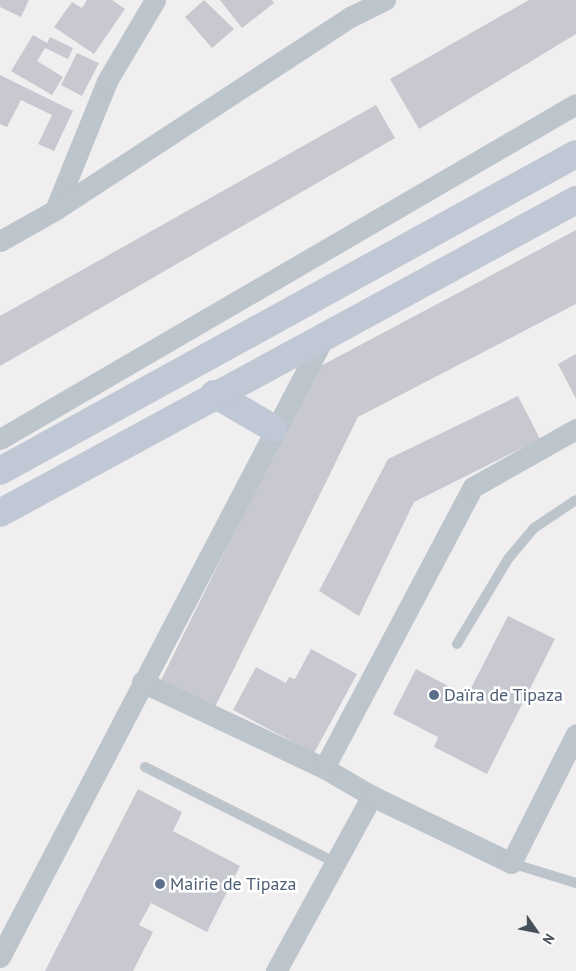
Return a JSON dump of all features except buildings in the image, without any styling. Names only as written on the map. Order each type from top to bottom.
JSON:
[{"type":"main road","points":[[0,471],[576,154]]},
{"type":"main road","points":[[0,513],[214,394],[576,200]]},
{"type":"main road","points":[[214,394],[273,428]]},
{"type":"street","points":[[0,240],[55,210],[355,8],[385,0]]},
{"type":"street","points":[[55,210],[107,81],[145,3]]},
{"type":"street","points":[[0,439],[576,104]]},
{"type":"street","points":[[0,957],[273,428],[326,334]]},
{"type":"street","points":[[324,768],[473,487],[576,429]]},
{"type":"street","points":[[142,682],[324,768],[372,796],[511,863],[576,734]]},
{"type":"street","points":[[276,971],[372,796]]},
{"type":"lane","points":[[457,644],[508,559],[534,528],[576,500]]},
{"type":"lane","points":[[144,767],[335,862]]},
{"type":"lane","points":[[511,863],[576,883]]},
{"type":"place","name":"Daïra de Tipaza","points":[[434,695]]},
{"type":"place","name":"Mairie de Tipaza","points":[[160,884]]}]
